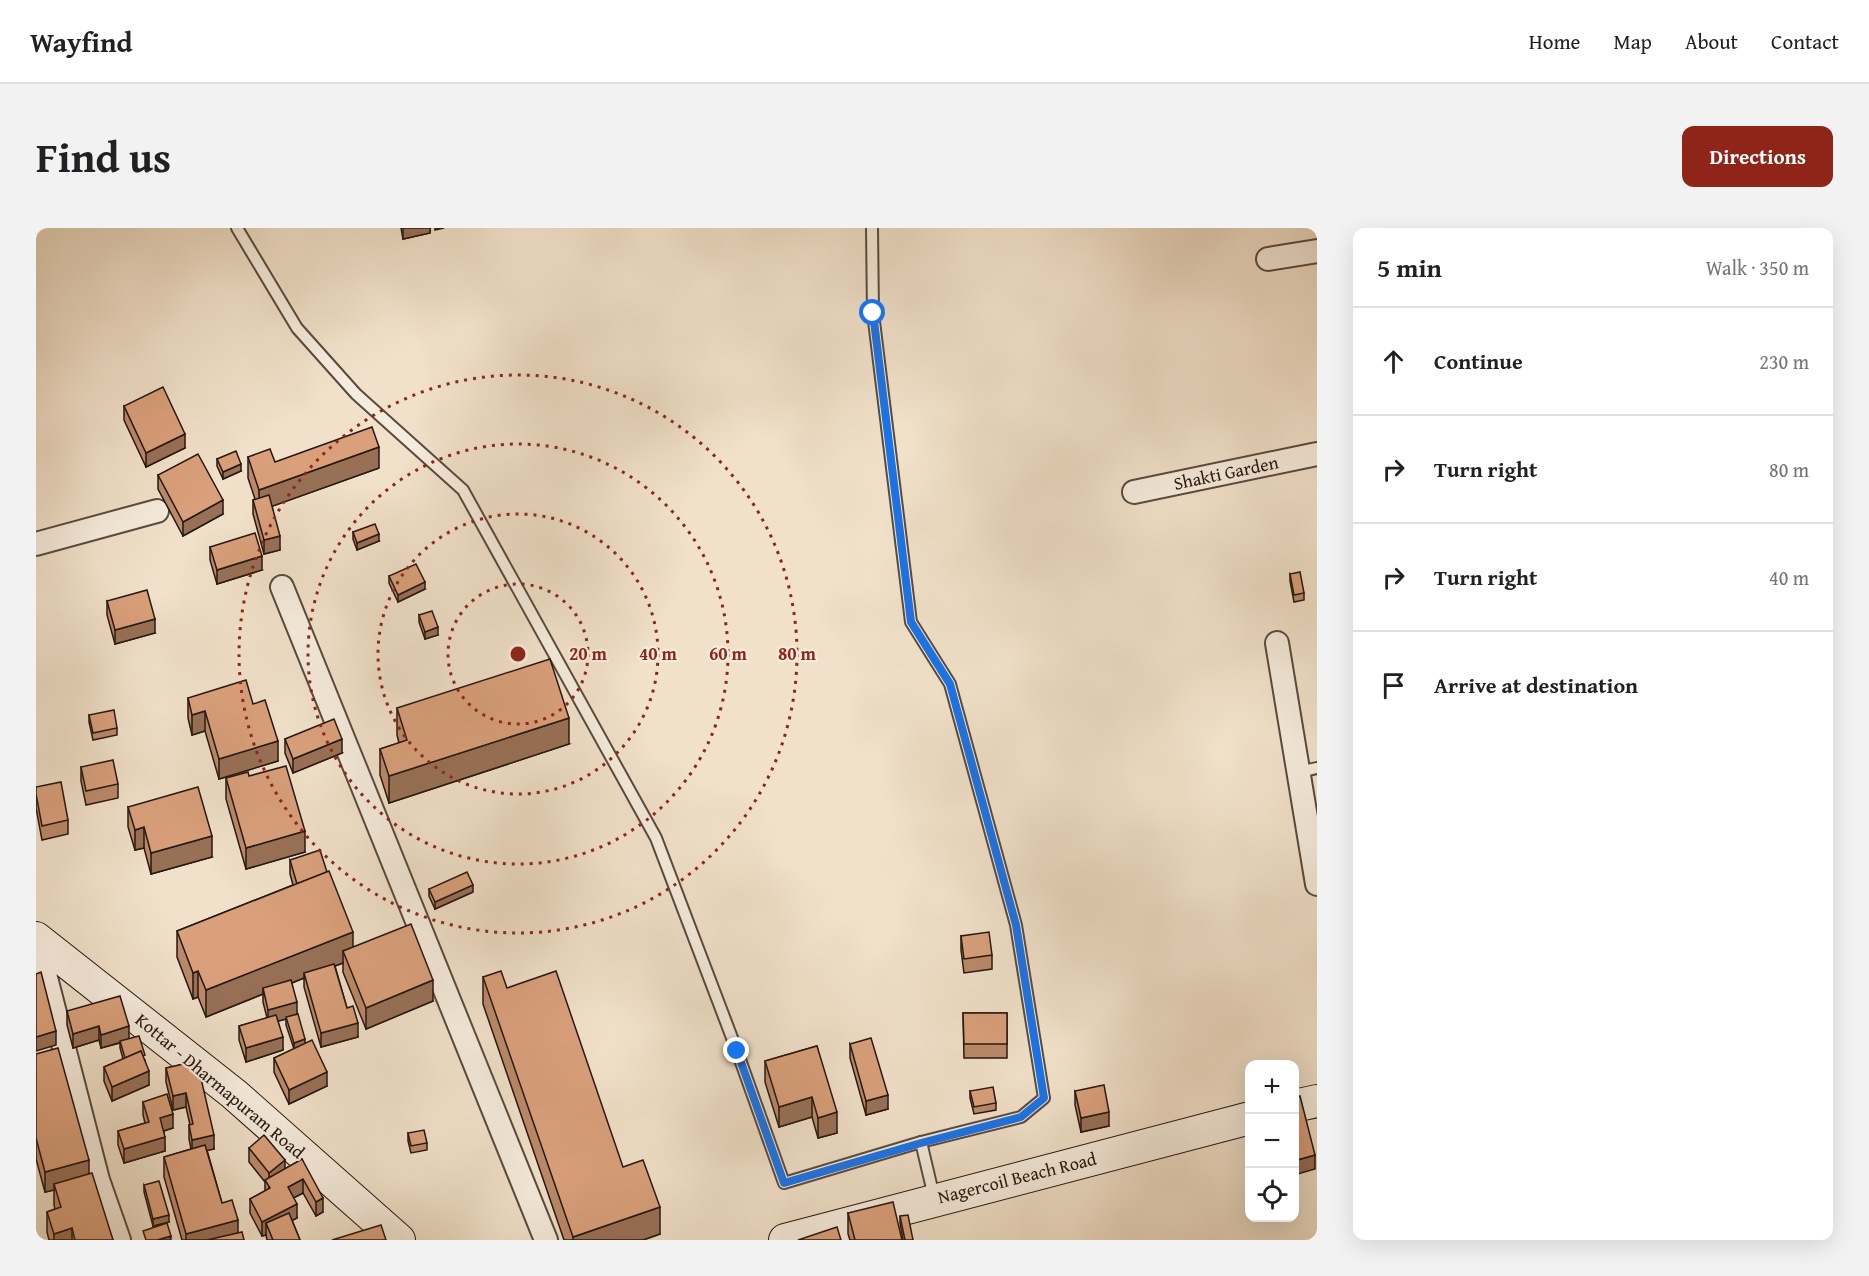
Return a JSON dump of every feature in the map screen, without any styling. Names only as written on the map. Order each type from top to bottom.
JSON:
[{"type":"main road","name":"Kottar - Dharmapuram Road","points":[[36,939],[234,1094],[399,1240]]},
{"type":"main road","points":[[1299,1105],[1317,1101]]},
{"type":"main road","name":"Nagercoil Beach Road","points":[[784,1240],[1245,1119]]},
{"type":"street","points":[[1268,259],[1317,251]]},
{"type":"street","name":"Shakti Garden","points":[[1134,492],[1317,454]]},
{"type":"street","points":[[36,544],[157,511]]},
{"type":"street","points":[[282,587],[546,1240]]},
{"type":"street","points":[[1277,644],[1308,770],[1316,878]]},
{"type":"street","points":[[36,939],[98,1180],[118,1240]]},
{"type":"lane","points":[[237,228],[297,328],[356,394],[463,490],[656,838],[737,1051],[784,1183],[1021,1117],[1044,1098],[1016,925],[950,684],[911,622],[873,313],[872,228]]},
{"type":"lane","points":[[921,1143],[935,1199]]},
{"type":"building","points":[[163,387],[185,434],[146,453],[124,406]]},
{"type":"building","points":[[372,427],[379,447],[259,490],[248,457],[270,449],[275,462]]},
{"type":"building","points":[[236,451],[241,464],[223,472],[217,459]]},
{"type":"building","points":[[198,454],[223,500],[183,522],[158,475]]},
{"type":"building","points":[[269,495],[280,536],[264,540],[253,500]]},
{"type":"building","points":[[375,524],[379,534],[357,543],[353,532]]},
{"type":"building","points":[[255,533],[262,556],[217,570],[210,547]]},
{"type":"building","points":[[416,564],[425,582],[398,595],[389,576]]},
{"type":"building","points":[[1300,572],[1304,593],[1294,595],[1290,574]]},
{"type":"building","points":[[147,590],[155,619],[115,630],[107,601]]},
{"type":"building","points":[[432,611],[438,627],[425,632],[419,615]]},
{"type":"building","points":[[550,659],[569,718],[389,776],[380,749],[407,740],[397,708]]},
{"type":"building","points":[[246,680],[253,704],[265,700],[278,741],[219,759],[205,711],[192,715],[188,698]]},
{"type":"building","points":[[114,710],[117,728],[93,733],[89,715]]},
{"type":"building","points":[[334,719],[342,739],[293,759],[285,739]]},
{"type":"building","points":[[113,760],[118,784],[86,791],[81,767]]},
{"type":"building","points":[[286,766],[305,831],[246,848],[226,778],[248,772],[249,776]]},
{"type":"building","points":[[61,782],[68,820],[42,826],[36,787]]},
{"type":"building","points":[[198,787],[212,836],[151,853],[144,827],[135,830],[128,807]]},
{"type":"building","points":[[320,850],[327,872],[297,884],[290,860]]},
{"type":"building","points":[[329,871],[353,932],[206,990],[198,971],[193,973],[177,931]]},
{"type":"building","points":[[467,872],[473,885],[435,902],[429,889]]},
{"type":"building","points":[[411,924],[433,980],[366,1008],[343,951]]},
{"type":"building","points":[[989,932],[992,955],[964,959],[961,936]]},
{"type":"building","points":[[334,964],[347,1008],[353,1006],[358,1023],[321,1033],[304,973]]},
{"type":"building","points":[[501,971],[507,988],[556,971],[623,1167],[643,1160],[660,1207],[573,1237],[483,977]]},
{"type":"building","points":[[41,972],[56,1031],[36,1037],[36,974]]},
{"type":"building","points":[[291,980],[297,1002],[268,1010],[263,988]]},
{"type":"building","points":[[120,996],[129,1026],[101,1035],[99,1026],[73,1034],[67,1011]]},
{"type":"building","points":[[963,1013],[1007,1013],[1007,1044],[964,1044]]},
{"type":"building","points":[[298,1014],[305,1039],[294,1043],[286,1017]]},
{"type":"building","points":[[276,1015],[283,1037],[246,1048],[239,1026]]},
{"type":"building","points":[[139,1036],[145,1055],[143,1056],[141,1051],[125,1058],[120,1041]]},
{"type":"building","points":[[871,1038],[888,1095],[866,1101],[850,1044]]},
{"type":"building","points":[[312,1040],[327,1072],[289,1090],[274,1058]]},
{"type":"building","points":[[817,1046],[837,1112],[818,1118],[812,1097],[779,1107],[765,1061]]},
{"type":"building","points":[[58,1048],[89,1160],[45,1172],[36,1138],[36,1054]]},
{"type":"building","points":[[141,1051],[149,1071],[112,1087],[104,1067]]},
{"type":"building","points":[[197,1061],[214,1135],[192,1140],[189,1125],[193,1124],[186,1093],[173,1096],[166,1068]]},
{"type":"building","points":[[1104,1085],[1109,1112],[1081,1118],[1075,1091]]},
{"type":"building","points":[[993,1087],[996,1103],[974,1107],[970,1091]]},
{"type":"building","points":[[167,1094],[173,1114],[160,1118],[165,1137],[124,1149],[118,1131],[149,1122],[143,1102]]},
{"type":"building","points":[[1299,1096],[1315,1155],[1299,1160],[1299,1114]]},
{"type":"building","points":[[424,1130],[427,1143],[411,1146],[408,1133]]},
{"type":"building","points":[[264,1135],[285,1160],[269,1173],[249,1148]]},
{"type":"building","points":[[205,1145],[222,1203],[232,1200],[238,1220],[186,1234],[164,1157]]},
{"type":"building","points":[[302,1159],[323,1198],[316,1202],[303,1179],[288,1187],[297,1204],[262,1222],[250,1199],[270,1188],[265,1180]]},
{"type":"building","points":[[92,1173],[113,1240],[75,1240],[72,1228],[54,1234],[47,1212],[61,1207],[54,1184]]},
{"type":"building","points":[[159,1181],[169,1215],[153,1219],[144,1185]]},
{"type":"building","points":[[893,1202],[902,1240],[855,1240],[848,1213]]},
{"type":"building","points":[[289,1213],[300,1240],[273,1240],[266,1223]]},
{"type":"building","points":[[908,1215],[913,1240],[905,1240],[900,1216]]},
{"type":"building","points":[[167,1223],[171,1236],[146,1240],[143,1231]]},
{"type":"building","points":[[381,1225],[386,1240],[332,1240]]},
{"type":"building","points":[[837,1227],[841,1240],[798,1240]]},
{"type":"building","points":[[242,1232],[244,1240],[207,1240]]},
{"type":"route","points":[[737,1051],[784,1183],[1021,1117],[1044,1098],[1016,925],[950,684],[911,622],[873,313]]}]
